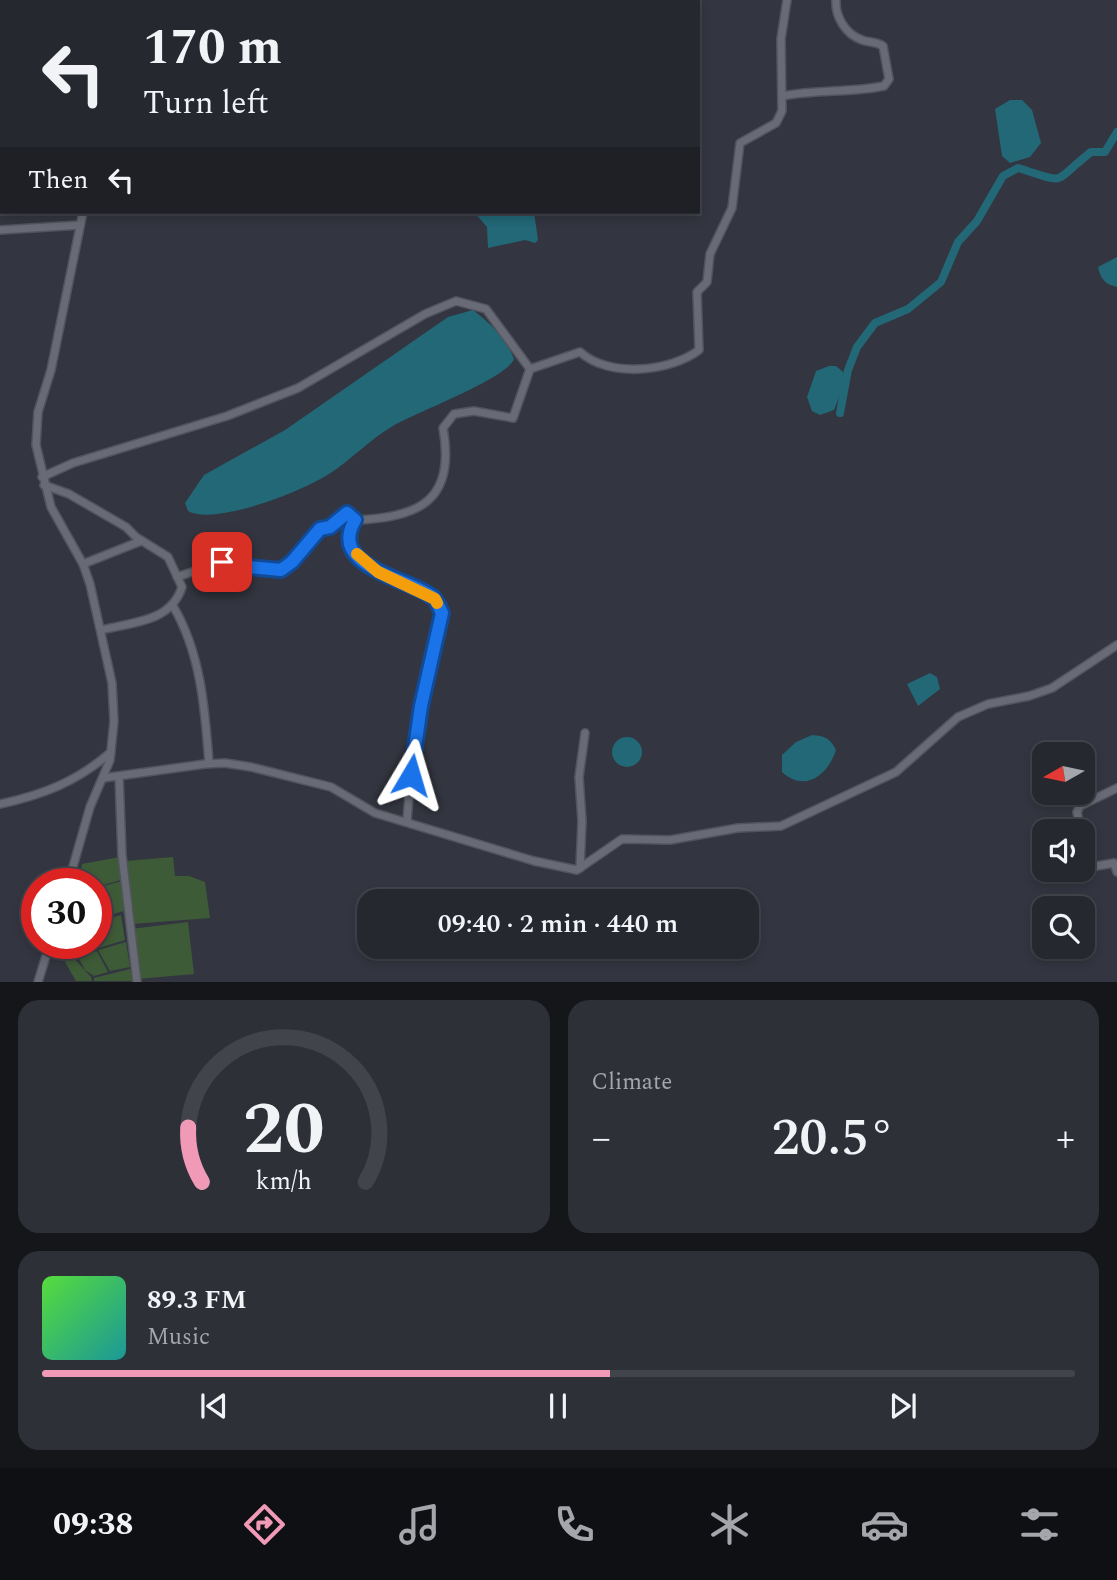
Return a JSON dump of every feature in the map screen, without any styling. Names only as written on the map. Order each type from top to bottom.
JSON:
[{"type":"street","points":[[530,369],[580,352],[591,362],[622,370],[687,359],[699,350],[697,292],[706,282],[710,254],[732,208],[740,143],[776,123],[782,111],[781,39],[786,0]]},
{"type":"street","points":[[783,96],[809,91],[866,90],[884,86],[889,79],[883,46],[875,41],[862,40],[845,28],[835,13],[836,0]]},
{"type":"street","points":[[73,868],[90,807],[111,752],[114,721],[112,683],[83,564],[51,507],[36,445],[38,412],[51,370],[83,214]]},
{"type":"street","points":[[0,230],[80,225]]},
{"type":"street","points":[[43,481],[73,463],[227,416],[298,388],[425,314],[456,301],[486,309],[530,369]]},
{"type":"street","points":[[177,577],[222,562],[281,570],[292,562],[320,529],[330,527],[347,513],[355,520],[386,519],[411,513],[425,506],[436,494],[445,474],[443,428],[454,414],[474,411],[513,418],[530,369]]},
{"type":"street","points":[[43,481],[126,527],[141,541],[168,557],[182,587],[173,606],[162,615],[101,630]]},
{"type":"street","points":[[355,520],[348,541],[361,558],[378,572],[435,599],[442,613],[415,745],[407,821]]},
{"type":"street","points":[[83,564],[141,541]]},
{"type":"street","points":[[173,606],[185,627],[198,669],[209,763]]},
{"type":"street","points":[[103,778],[209,763],[250,767],[331,788],[375,813],[534,861],[580,868],[622,839],[670,840],[738,828],[781,826],[896,772],[958,717],[988,704],[1029,696],[1052,688],[1117,645]]},
{"type":"street","points":[[580,868],[582,821],[579,777],[585,733]]},
{"type":"street","points":[[0,804],[30,797],[77,779],[111,752]]},
{"type":"street","points":[[119,776],[124,879],[136,982]]},
{"type":"street","points":[[1078,819],[1077,812],[1080,806],[1117,788]]},
{"type":"street","points":[[1095,866],[1114,863],[1117,872]]},
{"type":"street","points":[[38,982],[45,959]]},
{"type":"green space","points":[[120,857],[121,880],[112,883],[112,868],[81,868],[82,864]]},
{"type":"green space","points":[[173,857],[175,876],[189,876],[205,882],[210,918],[132,924],[126,861]]},
{"type":"green space","points":[[122,881],[124,911],[112,914],[112,884]]},
{"type":"green space","points":[[121,915],[125,940],[112,944],[112,918]]},
{"type":"green space","points":[[188,922],[194,974],[138,979],[131,929]]},
{"type":"green space","points":[[126,942],[130,967],[110,971],[103,959],[112,959],[112,946]]},
{"type":"green space","points":[[75,959],[92,981],[76,981],[65,962]]},
{"type":"green space","points":[[79,959],[101,959],[108,972],[94,976],[85,970]]},
{"type":"green space","points":[[130,969],[133,981],[94,981],[94,978]]},
{"type":"water","points":[[1010,100],[1022,100],[1032,110],[1041,143],[1030,157],[1010,163],[1002,156],[995,109]]},
{"type":"water","points":[[476,214],[534,214],[538,240],[535,243],[525,240],[488,248],[487,227]]},
{"type":"water","points":[[1117,257],[1117,287],[1104,281],[1098,267]]},
{"type":"water","points":[[473,310],[497,332],[514,359],[495,376],[393,426],[329,474],[300,489],[259,504],[218,514],[188,511],[185,503],[204,475],[285,430],[448,317]]},
{"type":"water","points":[[836,366],[843,372],[844,385],[834,410],[820,415],[812,411],[807,397],[816,371]]},
{"type":"water","points":[[930,673],[937,677],[940,689],[918,706],[907,684]]},
{"type":"water","points":[[812,735],[824,737],[832,743],[836,750],[832,759],[815,778],[799,781],[791,778],[782,772],[782,755],[796,742]]},
{"type":"water","points":[[627,737],[638,741],[642,752],[638,763],[627,767],[616,763],[612,752],[616,741]]},
{"type":"waterway","points":[[840,413],[848,370],[857,347],[875,323],[908,309],[941,282],[958,242],[977,221],[1003,176],[1018,168],[1046,177],[1059,178],[1091,152],[1105,152],[1117,132]]},
{"type":"slow traffic","points":[[357,554],[378,572],[435,599],[437,603]]},
{"type":"route","points":[[222,562],[281,570],[292,562],[320,529],[330,527],[347,513],[355,520],[348,535],[349,545],[361,558],[378,572],[435,599],[442,613],[434,642],[433,664],[421,706],[411,775]]}]
